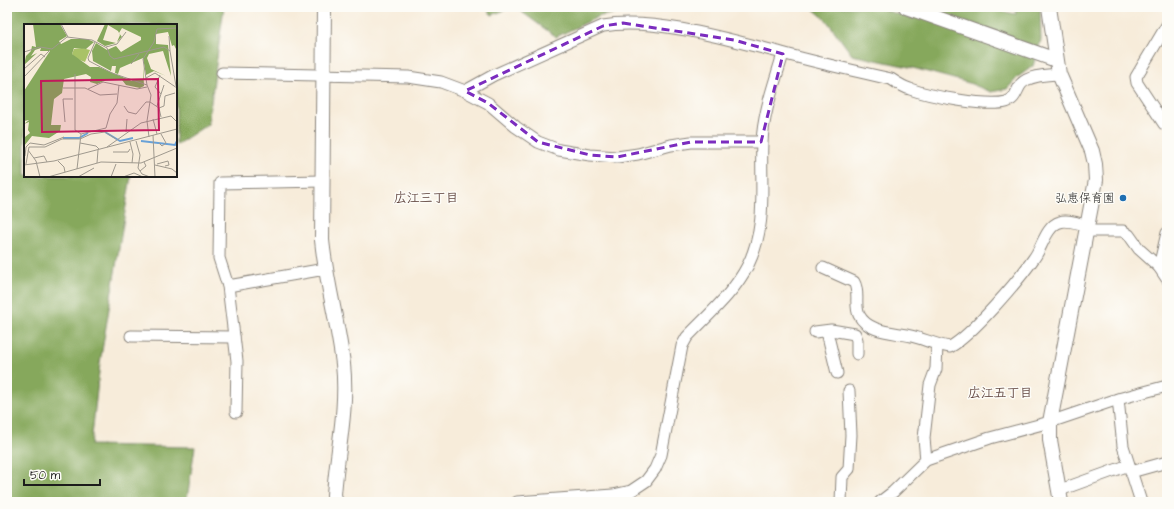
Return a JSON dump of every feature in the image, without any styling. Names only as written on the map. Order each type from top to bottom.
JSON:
[{"type":"street","points":[[324,7],[322,240],[325,269],[343,364],[344,415],[335,483],[334,495],[336,502]]},
{"type":"street","points":[[906,7],[1057,67]]},
{"type":"street","points":[[1049,7],[1057,67],[1095,164],[1096,180],[1050,422],[1050,440],[1060,496],[1130,469],[1167,462]]},
{"type":"street","points":[[465,90],[494,75],[603,26],[622,23],[664,27],[734,40],[783,54],[891,80],[910,89],[964,101],[990,104],[1007,102],[1017,95],[1022,84],[1030,78],[1057,67]]},
{"type":"street","points":[[1167,25],[1136,77],[1137,83],[1164,124],[1167,125]]},
{"type":"street","points":[[517,502],[613,495],[631,491],[646,481],[655,469],[665,439],[682,346],[687,337],[734,286],[748,266],[760,233],[762,210],[762,142],[765,117],[783,54]]},
{"type":"street","points":[[222,73],[408,78],[441,82],[465,90],[488,103],[516,127],[538,142],[567,151],[617,156],[638,154],[671,145],[691,142],[762,142]]},
{"type":"street","points":[[236,412],[236,361],[234,337],[228,286],[219,258],[220,183],[322,181]]},
{"type":"street","points":[[823,268],[854,282],[857,287],[858,312],[866,323],[893,334],[911,336],[937,345],[950,347],[986,315],[1034,258],[1051,228],[1059,222],[1064,221],[1086,228],[1123,231],[1129,234],[1139,249],[1159,267],[1167,279]]},
{"type":"street","points":[[1159,267],[1167,233]]},
{"type":"street","points":[[228,286],[325,269]]},
{"type":"street","points":[[855,334],[866,323]]},
{"type":"street","points":[[815,332],[827,332],[831,330],[855,334]]},
{"type":"street","points":[[827,332],[837,373]]},
{"type":"street","points":[[855,334],[858,340],[857,354]]},
{"type":"street","points":[[132,336],[234,337]]},
{"type":"street","points":[[926,460],[924,438],[930,385],[936,370],[937,345]]},
{"type":"street","points":[[880,502],[893,492],[926,460],[990,438],[1050,422],[1118,399],[1167,386]]},
{"type":"street","points":[[841,502],[842,477],[849,469],[851,435],[849,391]]},
{"type":"street","points":[[1118,399],[1123,446],[1141,502]]},
{"type":"highlighted area","points":[[623,23],[734,40],[783,54],[761,142],[691,142],[617,157],[590,155],[538,142],[488,103],[465,91],[603,26]]},
{"type":"green space","points":[[7,7],[224,7],[208,124],[177,144],[177,24],[24,24],[24,177],[131,177],[100,363],[91,445],[195,447],[187,499],[164,502],[7,502]]},
{"type":"green space","points":[[487,7],[513,7],[492,15],[486,9]]},
{"type":"green space","points":[[515,7],[658,7],[651,12],[633,11],[600,16],[556,37]]},
{"type":"green space","points":[[811,7],[877,7],[911,19],[917,7],[979,7],[1016,14],[1016,7],[1040,7],[1041,40],[1033,66],[1018,77],[1007,89],[991,92],[969,83],[909,67],[852,55],[827,21]]},
{"type":"place","name":"弘恵保育園","points":[[1123,198]]},
{"type":"district","name":"広江三丁目","points":[[426,197]]},
{"type":"district","name":"広江五丁目","points":[[1000,392]]}]
